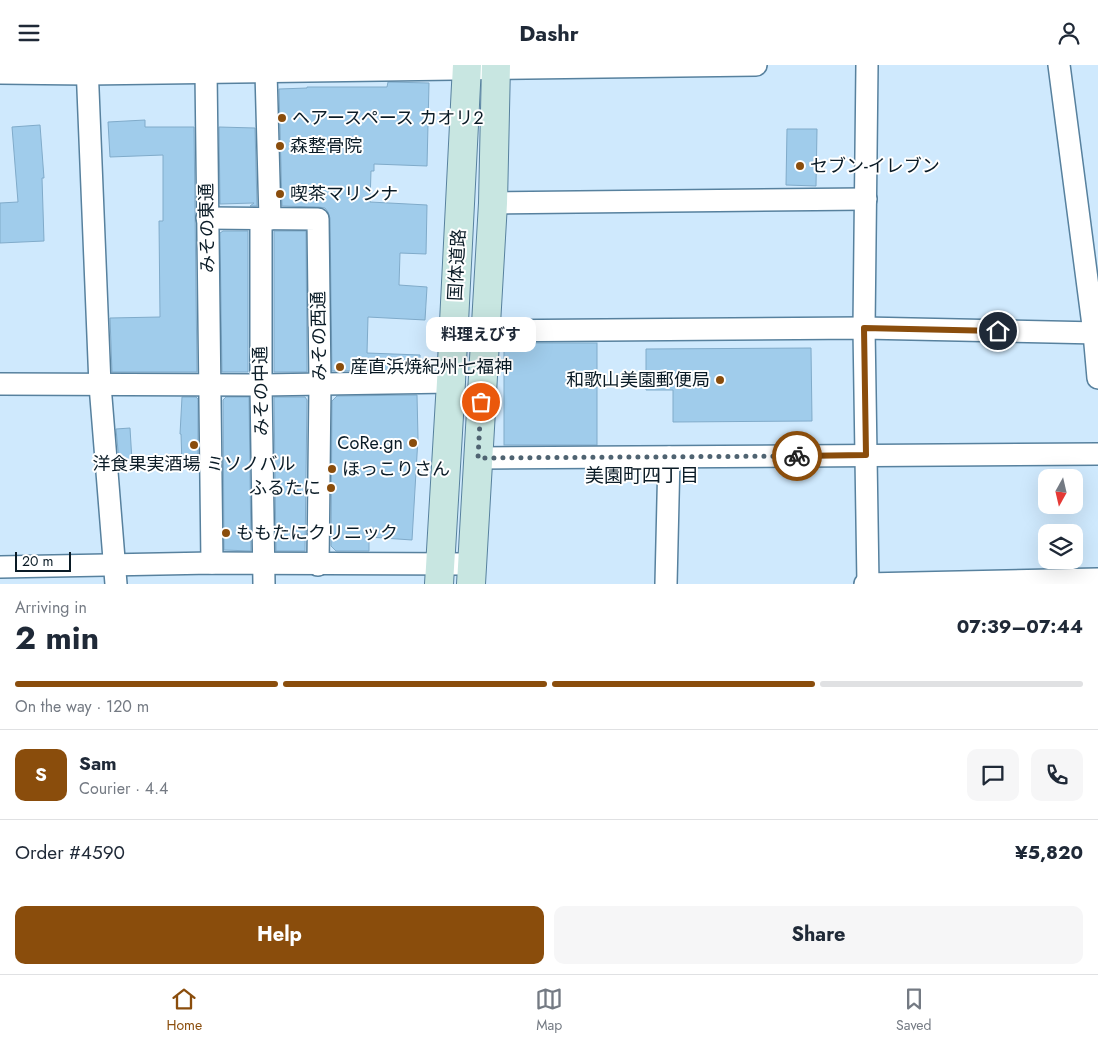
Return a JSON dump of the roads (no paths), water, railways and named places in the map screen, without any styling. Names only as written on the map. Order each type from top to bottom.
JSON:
[{"type":"street","points":[[0,73],[87,69],[266,72],[329,68],[756,65]]},
{"type":"street","points":[[868,65],[864,328],[867,584],[1098,579]]},
{"type":"street","points":[[1059,65],[1096,333],[1098,378]]},
{"type":"street","name":"国体道路","points":[[439,574],[451,382],[466,67]]},
{"type":"street","name":"国体道路","points":[[471,574],[493,203],[495,67]]},
{"type":"street","points":[[87,69],[100,385],[115,574]]},
{"type":"street","name":"みその東通","points":[[206,71],[212,563]]},
{"type":"street","name":"みその中通","points":[[264,574],[261,385],[266,72]]},
{"type":"street","points":[[493,203],[866,199]]},
{"type":"street","name":"みその西通","points":[[207,218],[318,219],[320,384],[318,565]]},
{"type":"street","points":[[485,331],[864,328],[1096,333]]},
{"type":"street","points":[[0,384],[261,385],[451,382]]},
{"type":"street","points":[[478,458],[1098,454]]},
{"type":"street","points":[[666,584],[669,457]]},
{"type":"street","points":[[0,567],[115,574],[212,563],[264,574],[318,565],[439,574],[471,574]]},
{"type":"place","name":"ヘアースペース カオリ２","points":[[282,118]]},
{"type":"place","name":"森整骨院","points":[[280,146]]},
{"type":"place","name":"セブン-イレブン","points":[[800,166]]},
{"type":"place","name":"喫茶マリンナ","points":[[280,194]]},
{"type":"place","name":"産直浜焼紀州七福神","points":[[340,367]]},
{"type":"place","name":"和歌山美園郵便局","points":[[720,380]]},
{"type":"place","name":"料理えびす","points":[[481,402]]},
{"type":"place","name":"CoRe.gn","points":[[413,443]]},
{"type":"place","name":"洋食果実酒場 ミソノバル","points":[[194,445]]},
{"type":"place","name":"ほっこりさん","points":[[332,469]]},
{"type":"place","name":"ふるたに","points":[[331,488]]},
{"type":"place","name":"ももたにクリニック","points":[[226,533]]},
{"type":"district","name":"美園町四丁目","points":[[642,475]]}]
